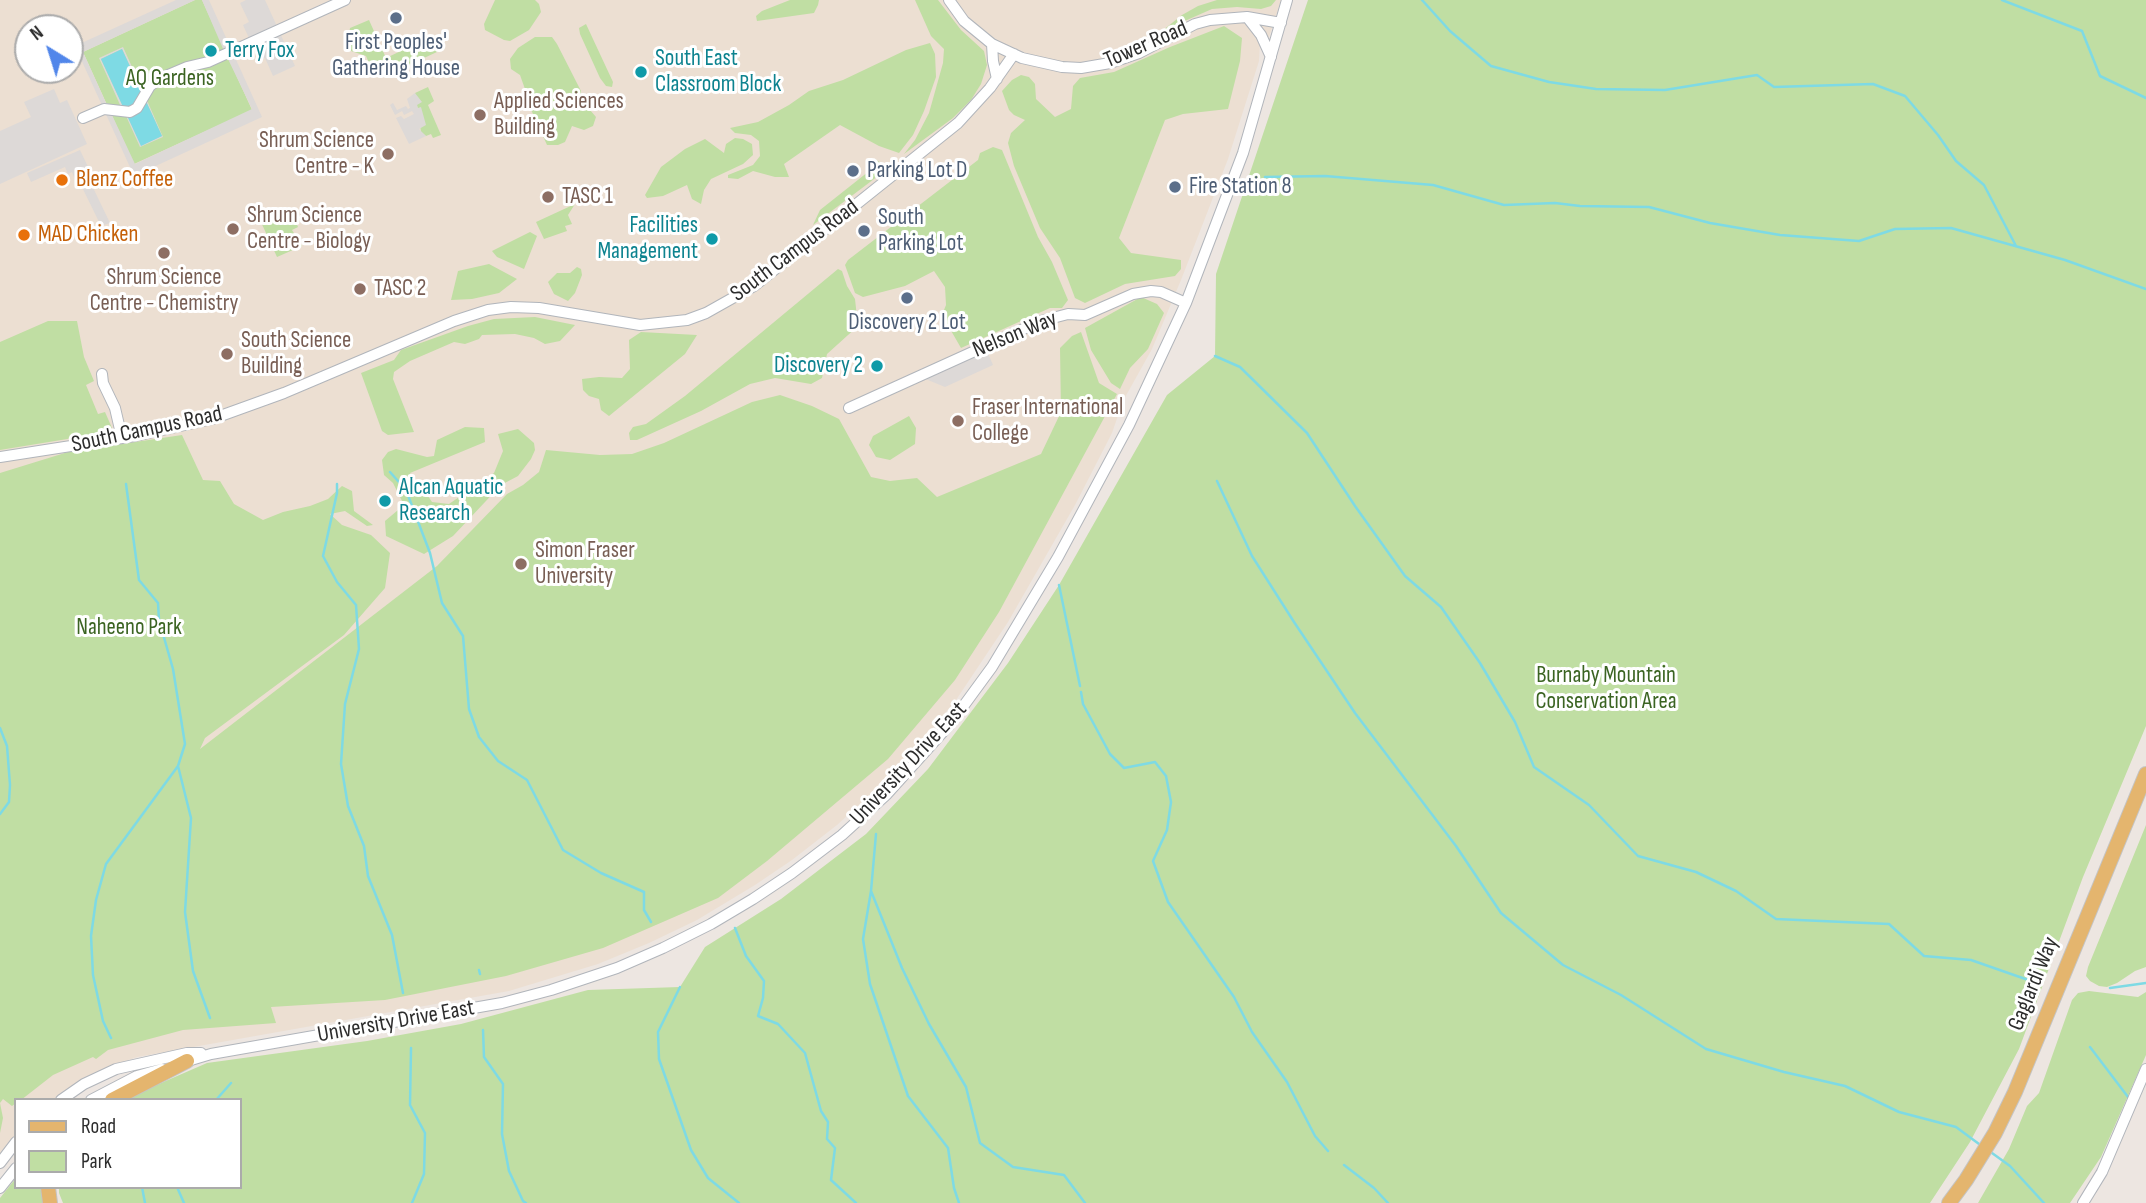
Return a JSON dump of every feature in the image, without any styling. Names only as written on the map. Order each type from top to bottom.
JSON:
[{"type":"main road","name":"Gaglardi Way","points":[[1949,1203],[1995,1133],[2015,1092],[2146,774]]},
{"type":"main road","points":[[116,1098],[187,1061]]},
{"type":"street","points":[[83,118],[104,109],[130,112],[137,108],[150,86],[162,78],[187,67],[208,62],[345,0]]},
{"type":"street","name":"Tower Road","points":[[949,0],[964,21],[992,44],[1030,60],[1062,67],[1081,68],[1110,64],[1195,24],[1225,18],[1281,23]]},
{"type":"street","name":"University Drive East","points":[[95,1098],[137,1076],[211,1054],[502,1003],[617,968],[711,924],[792,873],[842,835],[916,763],[969,701],[1058,557],[1129,425],[1186,303],[1243,153],[1287,0]]},
{"type":"street","points":[[1247,18],[1261,35],[1272,57]]},
{"type":"street","points":[[992,44],[997,79]]},
{"type":"street","name":"South Campus Road","points":[[0,457],[122,438],[212,419],[284,393],[454,321],[488,310],[539,308],[640,325],[687,320],[706,313],[754,286],[937,141],[975,106],[1014,54]]},
{"type":"street","name":"Nelson Way","points":[[849,408],[1041,321],[1068,314],[1085,315],[1133,294],[1151,291],[1161,292],[1186,303]]},
{"type":"street","points":[[102,374],[103,383],[115,408],[122,438]]},
{"type":"street","points":[[0,463],[12,456]]},
{"type":"street","name":"University Drive East","points":[[64,1098],[84,1084],[116,1069],[187,1053],[211,1054]]},
{"type":"street","points":[[2083,1203],[2102,1172],[2146,1069]]},
{"type":"street","points":[[0,1163],[14,1145]]},
{"type":"street","points":[[0,1188],[14,1170]]},
{"type":"shaded area","name":"Simon Fraser University","points":[[0,0],[1281,0],[1269,37],[1260,43],[1259,61],[1228,159],[1181,280],[1152,349],[1123,401],[1112,433],[1075,505],[1008,622],[956,700],[880,786],[837,825],[792,860],[697,920],[598,964],[509,991],[137,1057],[114,1065],[57,1098],[14,1098],[14,1138],[0,1155]]},
{"type":"shaded area","points":[[176,0],[195,0],[84,52],[84,42]]},
{"type":"shaded area","points":[[202,0],[209,0],[262,117],[134,176],[84,66],[84,54],[106,103],[121,107],[99,58],[123,47],[143,91],[152,80],[224,51]],"holes":[[[122,49],[162,136],[141,145],[101,59]],[[227,57],[252,109],[135,164],[112,115],[126,116],[140,147],[163,137],[146,98],[152,88],[189,69],[205,67]]]},
{"type":"shaded area","points":[[246,0],[265,0],[295,66],[273,76],[265,58],[259,60],[243,25],[249,22],[240,3]]},
{"type":"shaded area","points":[[54,89],[60,103],[67,100],[87,144],[0,184],[0,131],[31,117],[24,102]]},
{"type":"shaded area","points":[[415,93],[422,102],[417,105],[418,108],[421,107],[426,125],[419,129],[426,136],[409,144],[396,118],[401,116],[404,119],[414,114],[412,111],[404,115],[402,111],[395,115],[390,105],[393,103],[397,110],[406,106],[408,109],[407,99]]},
{"type":"shaded area","points":[[80,150],[89,169],[85,171],[110,223],[101,226],[79,181],[76,182],[72,172],[68,174],[65,167],[31,182],[27,173]]},
{"type":"shaded area","points":[[986,349],[993,365],[945,387],[923,378]]},
{"type":"green space","name":"AQ Gardens","points":[[195,0],[202,0],[252,110],[134,164],[84,52]]},
{"type":"green space","points":[[495,0],[535,0],[541,12],[529,30],[510,41],[504,40],[485,30],[484,24]]},
{"type":"green space","points":[[790,0],[819,0],[814,13],[757,21],[756,16],[762,11]]},
{"type":"green space","points":[[915,0],[938,0],[961,30],[984,51],[987,65],[981,84],[971,100],[953,118],[904,154],[915,140],[929,113],[943,63],[944,49],[931,36]]},
{"type":"green space","points":[[1217,0],[1276,0],[1271,6],[1261,9],[1212,9],[1162,31],[1182,15]]},
{"type":"green space","name":"Burnaby Mountain Conservation Area","points":[[1308,0],[2146,0],[2146,726],[2083,877],[2019,1049],[1970,1142],[1930,1203],[63,1203],[59,1189],[242,1189],[242,1098],[127,1098],[207,1063],[367,1041],[461,1024],[588,990],[680,987],[705,947],[781,899],[866,834],[928,769],[1008,663],[1059,585],[1167,395],[1215,356],[1216,274]]},
{"type":"green space","points":[[369,20],[386,58],[420,42],[424,49],[434,45],[437,52],[400,69],[396,61],[373,72],[366,56],[351,51],[345,42],[348,40],[350,28]]},
{"type":"green space","points":[[586,24],[613,82],[612,87],[606,86],[600,78],[580,34],[579,28]]},
{"type":"green space","points":[[1224,26],[1242,38],[1240,61],[1228,109],[1183,114],[1165,120],[1119,238],[1131,253],[1181,260],[1181,269],[1175,276],[1125,284],[1085,303],[1075,298],[1060,258],[1040,228],[1014,166],[1008,143],[1011,133],[1025,120],[1009,110],[1002,91],[1021,75],[1029,77],[1035,84],[1036,99],[1055,117],[1071,109],[1073,86],[1080,78],[1114,72]]},
{"type":"green space","points":[[535,37],[552,37],[581,91],[579,104],[596,117],[593,126],[584,130],[572,126],[565,142],[558,145],[547,145],[528,103],[529,93],[536,91],[525,89],[520,75],[511,69],[510,59],[518,48]]},
{"type":"green space","points":[[930,43],[935,54],[936,77],[913,135],[899,153],[879,146],[840,125],[784,164],[789,177],[775,177],[753,171],[738,179],[728,178],[728,175],[753,165],[760,156],[759,141],[751,135],[735,133],[730,128],[758,122],[809,91],[843,80],[906,50]]},
{"type":"green space","points":[[428,87],[434,101],[428,105],[441,135],[433,138],[431,134],[426,136],[421,132],[415,93]]},
{"type":"green space","points":[[735,138],[752,144],[753,155],[743,164],[711,179],[704,190],[701,204],[692,199],[687,185],[663,196],[647,198],[645,195],[661,167],[685,149],[705,139],[724,153],[726,144]]},
{"type":"green space","points":[[993,147],[1002,150],[1068,300],[1062,308],[1050,308],[961,348],[942,315],[946,305],[945,287],[934,271],[905,286],[863,297],[855,293],[845,265],[978,160],[980,153]]},
{"type":"green space","points":[[875,159],[885,166],[882,173],[813,225],[820,210],[873,168],[870,162]]},
{"type":"green space","points":[[575,204],[568,215],[572,224],[565,226],[567,231],[544,239],[536,222]]},
{"type":"green space","points":[[282,210],[284,216],[292,212],[298,227],[292,230],[302,246],[277,257],[260,220]]},
{"type":"green space","points":[[530,232],[537,236],[524,269],[497,257],[492,251]]},
{"type":"green space","points":[[489,264],[517,279],[499,293],[451,300],[458,271]]},
{"type":"green space","points":[[577,267],[581,269],[582,275],[575,293],[568,301],[554,294],[548,282],[557,273],[570,273]]},
{"type":"green space","points":[[838,269],[842,271],[855,299],[858,326],[827,354],[822,378],[811,384],[775,378],[750,384],[701,411],[637,440],[630,440],[629,433],[633,427],[646,424],[685,396]]},
{"type":"green space","points":[[1141,297],[1157,304],[1164,313],[1148,349],[1130,368],[1120,389],[1111,383],[1091,350],[1085,328]]},
{"type":"green space","points":[[535,317],[575,325],[560,341],[545,344],[534,338],[515,334],[482,335],[479,339],[465,344],[454,342],[410,361],[394,372],[393,379],[414,432],[388,435],[382,431],[361,373],[394,360],[401,350],[468,326],[494,319]]},
{"type":"green space","points":[[48,321],[77,321],[84,357],[94,381],[86,385],[98,414],[105,412],[112,428],[104,433],[0,450],[0,342]]},
{"type":"green space","points":[[641,332],[697,335],[685,354],[609,416],[601,410],[599,399],[589,396],[583,390],[582,379],[622,378],[630,369],[629,340]]},
{"type":"green space","name":"Naheeno Park","points":[[1081,332],[1099,383],[1117,394],[999,612],[955,680],[888,759],[767,861],[718,898],[603,948],[506,976],[385,1000],[271,1007],[276,1023],[183,1030],[108,1050],[96,1059],[93,1057],[53,1075],[24,1098],[14,1098],[12,1106],[3,1099],[0,1103],[0,473],[68,452],[182,435],[203,480],[220,481],[234,504],[263,520],[328,499],[342,486],[352,491],[354,511],[373,525],[367,526],[345,511],[330,514],[342,525],[371,535],[390,553],[385,588],[344,635],[205,738],[200,749],[437,566],[507,494],[539,472],[546,450],[600,455],[632,454],[664,443],[752,402],[780,395],[839,419],[871,477],[890,481],[917,478],[937,497],[1041,454],[1061,412],[1060,348],[1072,336]]},
{"type":"green space","points":[[909,416],[916,428],[915,444],[890,460],[876,457],[869,445],[873,436]]},
{"type":"green space","points":[[465,427],[484,428],[485,442],[410,473],[418,489],[426,493],[432,502],[449,504],[494,473],[503,451],[498,434],[518,429],[534,443],[535,450],[518,476],[501,485],[453,536],[424,554],[386,536],[385,521],[404,505],[393,483],[384,475],[382,460],[388,452],[396,449],[427,457],[434,456],[437,440]]},
{"type":"green space","points":[[2146,825],[2146,967],[2117,983],[2107,987],[2099,986],[2086,976],[2088,967]]},
{"type":"green space","points":[[2089,991],[2138,997],[2146,992],[2146,1055],[2101,1157],[2070,1203],[1978,1203],[2009,1149],[2027,1106],[2039,1093],[2072,1000],[2078,993]]},
{"type":"green space","points":[[0,1103],[3,1118],[0,1133]]},
{"type":"green space","points":[[14,1180],[14,1189],[43,1189],[45,1203],[0,1203],[0,1198]]},
{"type":"water","points":[[122,49],[162,136],[141,146],[101,59]]},
{"type":"waterway","points":[[1422,0],[1450,31],[1491,66],[1549,82],[1596,89],[1665,90],[1757,75],[1774,87],[1873,84],[1905,96],[1956,161],[1984,185],[2016,246]]},
{"type":"waterway","points":[[2002,0],[2082,31],[2100,76],[2146,98]]},
{"type":"waterway","points":[[1265,177],[1325,176],[1433,185],[1504,205],[1555,203],[1649,207],[1710,223],[1780,235],[1859,241],[1895,229],[1951,228],[2065,260],[2146,289]]},
{"type":"waterway","points":[[1215,356],[1240,367],[1307,433],[1405,576],[1441,607],[1480,663],[1515,722],[1534,767],[1589,805],[1638,856],[1696,872],[1736,891],[1776,919],[1889,924],[1924,956],[1971,960],[2034,982]]},
{"type":"waterway","points":[[390,472],[406,490],[430,553],[442,603],[463,636],[469,709],[479,737],[498,761],[527,780],[563,850],[601,873],[644,892],[644,910],[651,922]]},
{"type":"waterway","points":[[1217,481],[1252,556],[1294,622],[1355,713],[1456,846],[1501,913],[1563,965],[1621,995],[1706,1049],[1784,1072],[1845,1086],[1899,1112],[1956,1127],[1979,1144]]},
{"type":"waterway","points":[[111,1038],[103,1021],[93,975],[91,936],[96,900],[106,864],[178,766],[185,744],[173,669],[159,620],[158,603],[139,580],[126,484]]},
{"type":"waterway","points":[[337,484],[323,556],[337,582],[356,605],[359,649],[345,704],[341,764],[348,806],[364,846],[368,876],[392,935],[403,993]]},
{"type":"waterway","points":[[1059,585],[1080,686]]},
{"type":"waterway","points":[[1081,692],[1083,704],[1110,754],[1124,768],[1155,762],[1166,776],[1171,802],[1167,830],[1153,861],[1168,902],[1234,997],[1252,1032],[1287,1082],[1315,1136],[1328,1151]]},
{"type":"waterway","points":[[0,728],[7,746],[10,785],[9,802],[0,814]]},
{"type":"waterway","points":[[178,766],[191,818],[185,912],[193,971],[210,1018]]},
{"type":"waterway","points":[[876,834],[863,939],[870,984],[908,1096],[948,1148],[959,1203]]},
{"type":"waterway","points":[[871,891],[902,968],[929,1024],[966,1087],[980,1143],[1013,1167],[1064,1175],[1085,1203]]},
{"type":"waterway","points":[[735,928],[746,956],[764,981],[758,1016],[778,1024],[805,1053],[821,1111],[828,1122],[827,1139],[835,1148],[831,1180],[856,1203]]},
{"type":"waterway","points":[[479,970],[480,974]]},
{"type":"waterway","points":[[2110,988],[2146,983]]},
{"type":"waterway","points":[[680,987],[658,1032],[659,1059],[691,1150],[708,1178],[739,1203]]},
{"type":"waterway","points":[[483,1030],[484,1057],[503,1084],[502,1134],[509,1171],[526,1203]]},
{"type":"waterway","points":[[2090,1047],[2128,1097]]},
{"type":"waterway","points":[[411,1048],[410,1105],[425,1133],[424,1174],[412,1203]]},
{"type":"waterway","points":[[218,1098],[231,1083]]},
{"type":"waterway","points":[[1992,1153],[2010,1166],[2044,1203]]},
{"type":"waterway","points":[[1344,1165],[1374,1188],[1388,1203]]},
{"type":"waterway","points":[[142,1189],[145,1203]]},
{"type":"waterway","points":[[178,1189],[184,1203]]},
{"type":"place","name":"First Peoples' Gathering House","points":[[396,18]]},
{"type":"place","name":"Terry Fox","points":[[211,51]]},
{"type":"place","name":"South East Classroom Block","points":[[641,72]]},
{"type":"place","name":"Applied Sciences Building","points":[[480,115]]},
{"type":"place","name":"Shrum Science Centre - K","points":[[388,154]]},
{"type":"place","name":"Parking Lot D","points":[[853,171]]},
{"type":"place","name":"Blenz Coffee","points":[[62,180]]},
{"type":"place","name":"Fire Station 8","points":[[1175,187]]},
{"type":"place","name":"TASC 1","points":[[548,197]]},
{"type":"place","name":"Shrum Science Centre - Biology","points":[[233,229]]},
{"type":"place","name":"South Parking Lot","points":[[864,231]]},
{"type":"place","name":"MAD Chicken","points":[[24,235]]},
{"type":"place","name":"Facilities Management","points":[[712,239]]},
{"type":"place","name":"Shrum Science Centre - Chemistry","points":[[164,253]]},
{"type":"place","name":"TASC 2","points":[[360,289]]},
{"type":"place","name":"Discovery 2 Lot","points":[[907,298]]},
{"type":"place","name":"South Science Building","points":[[227,354]]},
{"type":"place","name":"Discovery 2","points":[[877,366]]},
{"type":"place","name":"Fraser International College","points":[[958,421]]},
{"type":"place","name":"Alcan Aquatic Research","points":[[385,501]]},
{"type":"place","name":"Simon Fraser University","points":[[521,564]]}]
